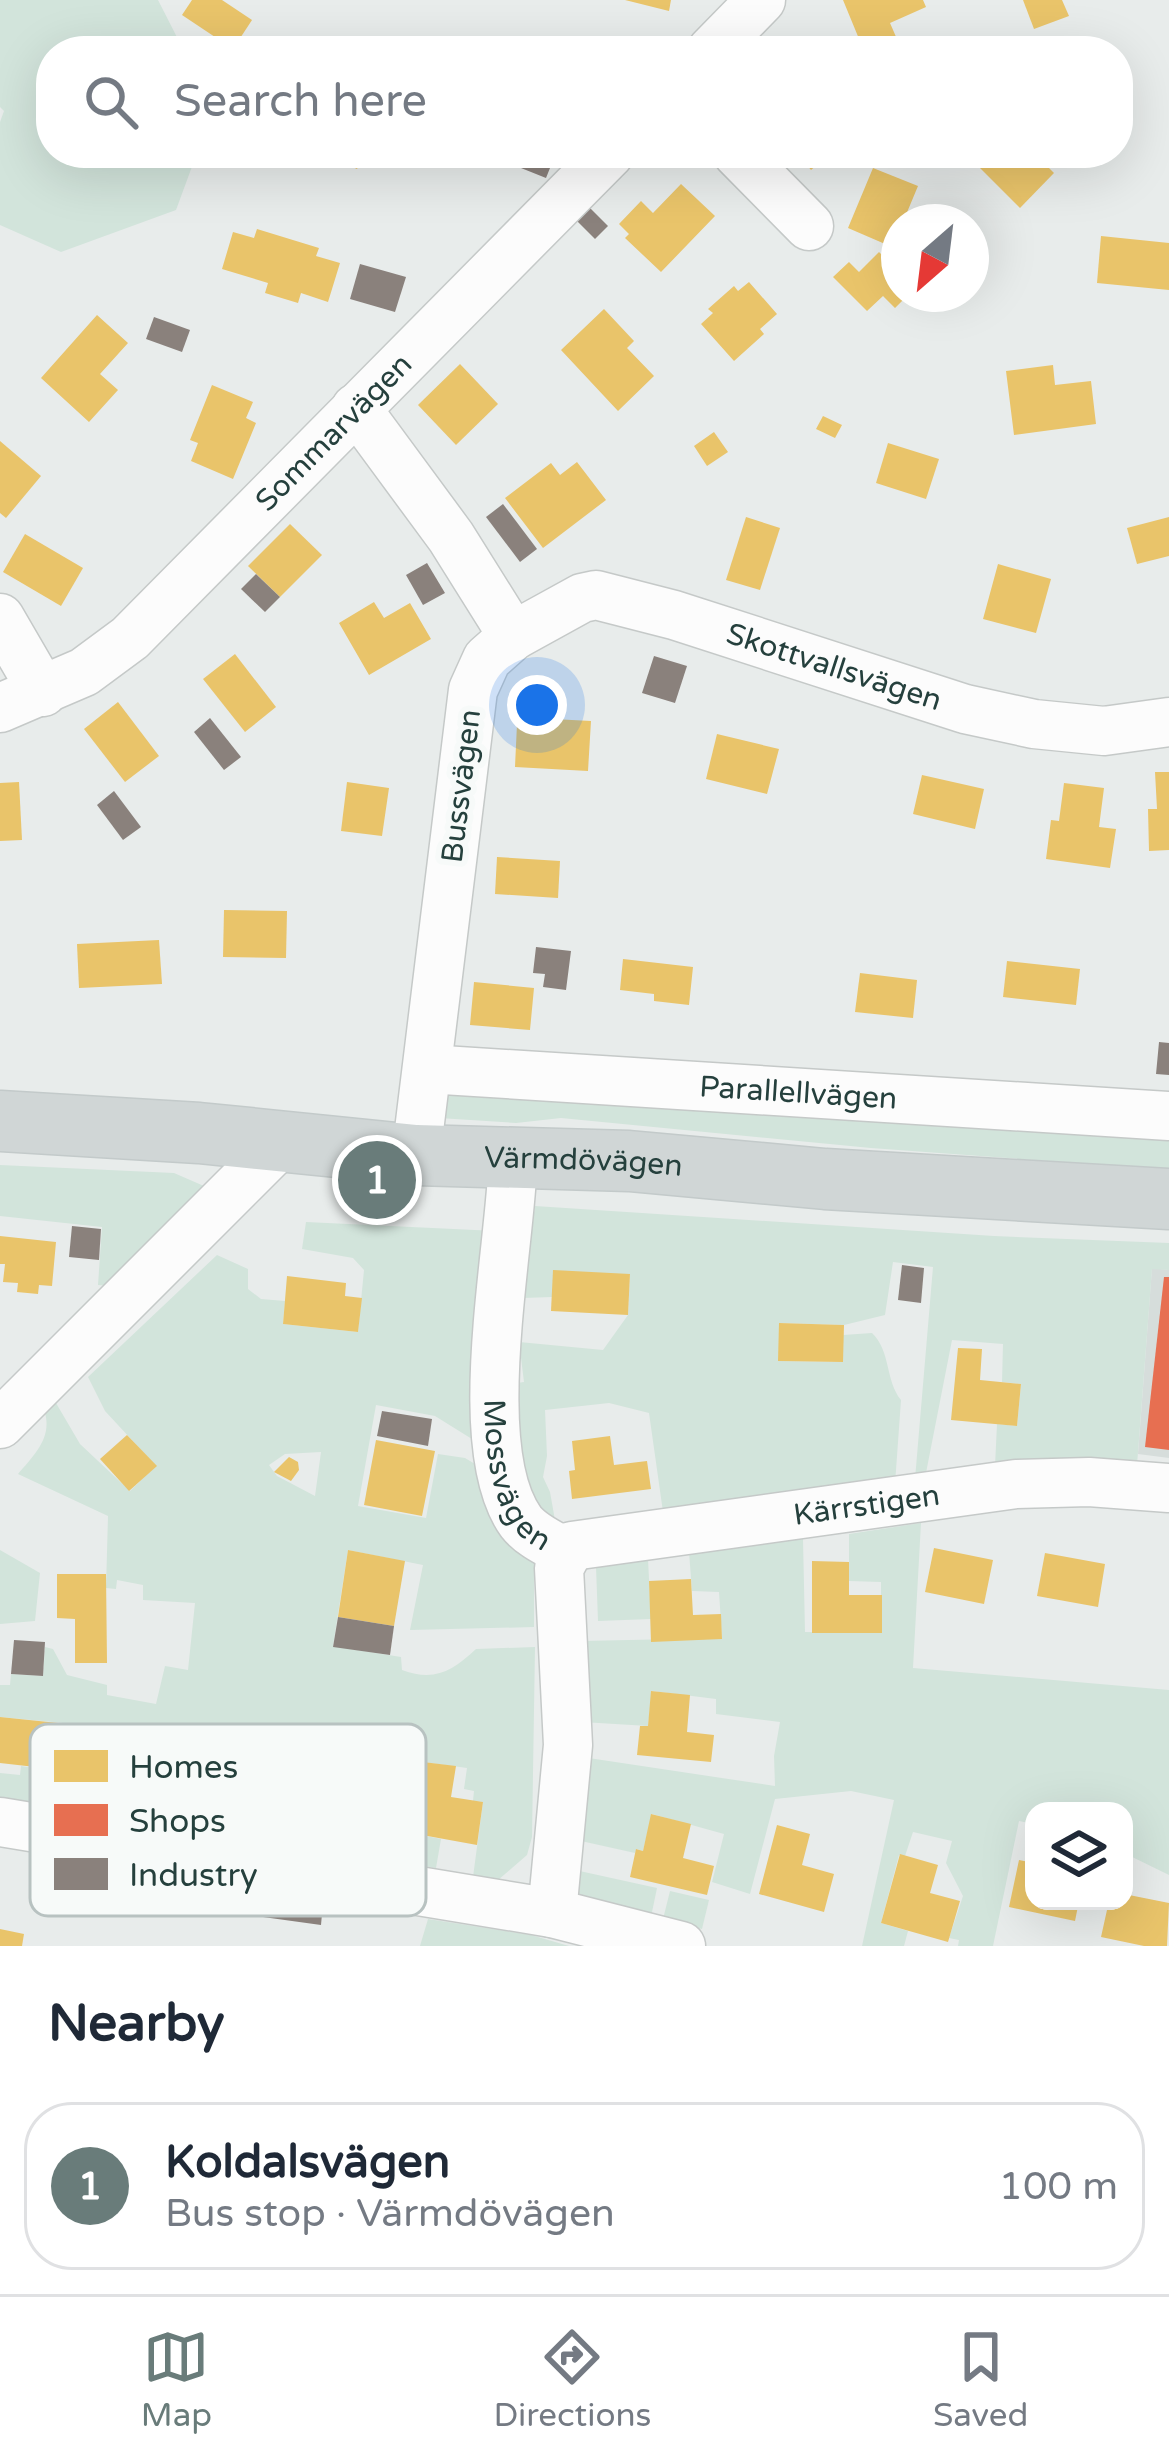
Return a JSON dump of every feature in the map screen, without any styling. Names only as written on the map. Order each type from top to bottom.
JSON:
[{"type":"main road","name":"Värmdövägen","points":[[0,1121],[199,1133],[416,1155],[629,1161],[825,1179],[1169,1198]]},
{"type":"street","points":[[726,36],[761,0]]},
{"type":"street","name":"Sommarvägen","points":[[0,618],[21,700],[84,672],[130,638],[595,168]]},
{"type":"street","points":[[752,168],[809,226]]},
{"type":"street","points":[[356,408],[451,537],[513,636]]},
{"type":"street","name":"Skottvallsvägen","points":[[513,636],[567,605],[596,595],[988,714],[1063,730],[1104,731],[1169,722]]},
{"type":"street","name":"Bussvägen","points":[[416,1155],[473,690],[487,659],[513,636]]},
{"type":"street","name":"Parallellvägen","points":[[427,1069],[1169,1116]]},
{"type":"street","points":[[0,1424],[280,1143]]},
{"type":"street","name":"Mossvägen","points":[[513,1160],[492,1403],[499,1463],[507,1496],[523,1524],[567,1552],[559,1568],[568,1745],[552,1913]]},
{"type":"street","name":"Kärrstigen","points":[[567,1552],[572,1546],[1016,1484],[1089,1482],[1169,1488]]},
{"type":"street","points":[[0,1822],[30,1827]]},
{"type":"street","points":[[426,1892],[552,1913],[681,1946]]},
{"type":"shaded area","points":[[0,0],[158,0],[176,36],[36,36],[36,168],[191,168],[176,210],[61,252],[0,225],[0,122],[4,111],[0,107]]},
{"type":"shaded area","points":[[465,1086],[1169,1131],[1169,1170],[561,1118],[516,1123],[439,1118],[443,1099]]},
{"type":"shaded area","points":[[0,1165],[174,1173],[220,1193],[121,1287],[98,1285],[102,1227],[0,1216]]},
{"type":"shaded area","points":[[535,1206],[1169,1243],[1169,1270],[1152,1269],[1137,1465],[995,1466],[997,1424],[1017,1426],[1021,1384],[1002,1382],[1003,1344],[952,1340],[925,1478],[915,1479],[933,1267],[893,1262],[885,1315],[844,1325],[779,1323],[779,1361],[842,1362],[843,1335],[872,1333],[901,1400],[895,1484],[664,1519],[649,1413],[609,1403],[545,1410],[543,1477],[558,1537],[545,1533],[511,1437],[510,1384],[524,1382],[519,1342],[603,1350],[628,1315],[630,1275],[552,1297],[523,1298]]},
{"type":"shaded area","points":[[306,1222],[496,1231],[488,1449],[435,1416],[376,1405],[358,1506],[426,1518],[438,1454],[465,1458],[490,1473],[534,1559],[534,1627],[410,1630],[423,1565],[348,1550],[333,1646],[401,1657],[402,1670],[424,1675],[451,1668],[476,1649],[535,1647],[532,1837],[527,1855],[498,1880],[473,1877],[483,1802],[473,1801],[474,1791],[464,1789],[467,1768],[426,1762],[426,1724],[74,1724],[0,1717],[0,1685],[10,1685],[11,1674],[43,1676],[45,1647],[53,1649],[67,1675],[107,1685],[107,1695],[156,1704],[165,1666],[188,1670],[195,1603],[143,1600],[143,1585],[117,1580],[116,1589],[106,1588],[108,1516],[18,1474],[44,1438],[45,1413],[56,1403],[80,1444],[130,1491],[156,1466],[105,1411],[88,1377],[217,1255],[248,1269],[248,1289],[261,1299],[285,1301],[283,1324],[358,1332],[364,1270],[353,1258],[302,1249]],"holes":[[[321,1452],[315,1496],[277,1476],[269,1465],[285,1454]]]},
{"type":"shaded area","points":[[1152,1268],[1169,1270],[1169,1458],[1138,1454]]},
{"type":"shaded area","points":[[921,1523],[913,1668],[1169,1690],[1169,1875],[1133,1857],[1133,1802],[1025,1802],[1025,1822],[1019,1821],[993,1946],[958,1946],[959,1940],[949,1938],[963,1896],[946,1863],[952,1841],[913,1832],[905,1856],[899,1855],[881,1923],[908,1931],[904,1946],[862,1946],[894,1800],[851,1791],[775,1799],[750,1894],[712,1882],[724,1834],[652,1814],[643,1851],[572,1839],[582,1757],[775,1786],[780,1722],[716,1714],[716,1699],[652,1691],[648,1726],[582,1722],[582,1641],[722,1638],[719,1592],[692,1591],[689,1552],[803,1539],[805,1632],[881,1633],[881,1582],[849,1581],[849,1534]]},
{"type":"shaded area","points":[[0,1550],[40,1573],[35,1621],[0,1624]]},
{"type":"shaded area","points":[[648,1559],[651,1619],[598,1621],[596,1567]]},
{"type":"shaded area","points":[[21,1766],[30,1767],[30,1806],[0,1802],[0,1773],[20,1775]]},
{"type":"shaded area","points":[[426,1836],[441,1839],[436,1868],[426,1866]]},
{"type":"shaded area","points":[[575,1870],[657,1888],[651,1917],[572,1899]]},
{"type":"shaded area","points":[[670,1891],[709,1900],[702,1929],[663,1919]]},
{"type":"shaded area","points":[[428,1919],[531,1935],[569,1946],[420,1946]]},
{"type":"building: Homes","points":[[192,0],[222,0],[252,20],[242,36],[214,36],[182,15]]},
{"type":"building: Homes","points":[[625,0],[671,0],[669,11]]},
{"type":"building: Homes","points":[[843,0],[923,0],[926,7],[890,23],[896,36],[858,36]]},
{"type":"building: Homes","points":[[1023,0],[1062,0],[1069,16],[1034,29]]},
{"type":"building: Homes","points":[[873,168],[918,186],[910,204],[881,204],[881,242],[848,228]]},
{"type":"building: Homes","points":[[980,168],[1049,168],[1054,173],[1020,208]]},
{"type":"building: Homes","points":[[681,184],[715,216],[661,272],[625,238],[629,234],[619,224],[641,201],[653,213]]},
{"type":"building: Homes","points":[[257,229],[319,248],[316,256],[340,263],[328,302],[301,293],[298,303],[265,293],[268,283],[222,269],[233,232],[254,238]]},
{"type":"building: Homes","points":[[1101,236],[1169,243],[1169,290],[1097,283]]},
{"type":"building: Homes","points":[[881,254],[881,298],[867,311],[833,277],[849,262],[859,272]]},
{"type":"building: Homes","points":[[749,282],[777,314],[760,329],[764,334],[734,361],[701,324],[713,313],[708,309],[734,286],[738,291]]},
{"type":"building: Homes","points":[[604,309],[634,341],[627,348],[654,376],[618,411],[561,350]]},
{"type":"building: Homes","points":[[97,315],[128,343],[100,374],[118,390],[89,422],[41,378]]},
{"type":"building: Homes","points":[[460,364],[498,404],[456,445],[418,405]]},
{"type":"building: Homes","points":[[1053,365],[1055,385],[1091,381],[1096,424],[1014,435],[1006,371]]},
{"type":"building: Homes","points":[[212,385],[253,402],[246,418],[256,423],[233,479],[191,461],[198,443],[190,440]]},
{"type":"building: Homes","points":[[823,416],[842,425],[835,438],[816,429]]},
{"type":"building: Homes","points":[[714,432],[728,452],[707,466],[694,446]]},
{"type":"building: Homes","points":[[0,441],[41,476],[6,518],[0,513]]},
{"type":"building: Homes","points":[[888,443],[939,459],[926,499],[876,483]]},
{"type":"building: Homes","points":[[577,462],[606,500],[543,548],[505,498],[551,463],[560,475]]},
{"type":"building: Homes","points":[[746,517],[780,528],[760,590],[726,580]]},
{"type":"building: Homes","points":[[1169,517],[1169,556],[1137,564],[1127,528]]},
{"type":"building: Homes","points":[[290,524],[322,555],[280,597],[248,566]]},
{"type":"building: Homes","points":[[25,534],[83,568],[61,606],[3,572]]},
{"type":"building: Homes","points":[[998,564],[1051,579],[1036,633],[983,619]]},
{"type":"building: Homes","points":[[374,602],[384,618],[410,603],[431,639],[369,675],[339,623]]},
{"type":"building: Homes","points":[[235,654],[276,707],[245,732],[203,679]]},
{"type":"building: Homes","points":[[118,702],[159,756],[125,782],[84,729]]},
{"type":"building: Homes","points":[[553,719],[591,721],[588,771],[515,767],[517,724],[553,726]]},
{"type":"building: Homes","points":[[717,734],[779,749],[767,794],[706,779]]},
{"type":"building: Homes","points":[[1155,772],[1169,772],[1169,850],[1149,851],[1148,809],[1157,809]]},
{"type":"building: Homes","points":[[922,775],[984,789],[975,829],[913,814]]},
{"type":"building: Homes","points":[[19,782],[22,840],[0,841],[0,783]]},
{"type":"building: Homes","points":[[347,782],[389,788],[382,836],[341,831]]},
{"type":"building: Homes","points":[[1064,783],[1104,788],[1099,827],[1116,829],[1110,868],[1046,859],[1051,820],[1059,821]]},
{"type":"building: Homes","points":[[497,857],[560,861],[558,898],[495,894]]},
{"type":"building: Homes","points":[[224,910],[287,911],[286,958],[223,957]]},
{"type":"building: Homes","points":[[159,940],[162,984],[79,988],[77,944]]},
{"type":"building: Homes","points":[[623,959],[693,967],[689,1005],[620,990]]},
{"type":"building: Homes","points":[[1007,961],[1080,969],[1076,1005],[1003,997]]},
{"type":"building: Homes","points":[[860,973],[917,980],[913,1018],[855,1012]]},
{"type":"building: Homes","points":[[474,982],[534,988],[530,1030],[470,1025]]},
{"type":"building: Homes","points":[[0,1236],[56,1242],[52,1286],[39,1285],[38,1294],[17,1292],[18,1283],[3,1282]]},
{"type":"building: Homes","points":[[553,1270],[630,1274],[628,1315],[551,1311]]},
{"type":"building: Homes","points":[[287,1276],[346,1283],[345,1296],[362,1298],[358,1332],[283,1324]]},
{"type":"building: Homes","points":[[779,1323],[844,1325],[843,1362],[778,1361]]},
{"type":"building: Homes","points":[[958,1348],[982,1349],[980,1380],[1021,1384],[1017,1426],[951,1420]]},
{"type":"building: Homes","points":[[127,1435],[157,1466],[129,1491],[100,1459]]},
{"type":"building: Homes","points":[[610,1436],[614,1465],[647,1461],[651,1489],[572,1499],[572,1441]]},
{"type":"building: Homes","points":[[376,1440],[435,1451],[422,1516],[364,1505]]},
{"type":"building: Homes","points":[[289,1457],[298,1462],[299,1470],[291,1481],[274,1472]]},
{"type":"building: Homes","points":[[934,1548],[993,1560],[984,1604],[925,1592]]},
{"type":"building: Homes","points":[[348,1550],[405,1561],[394,1626],[338,1617]]},
{"type":"building: Homes","points":[[1045,1553],[1105,1564],[1098,1607],[1037,1596]]},
{"type":"building: Homes","points":[[812,1561],[849,1562],[849,1595],[882,1595],[882,1633],[812,1633]]},
{"type":"building: Homes","points":[[57,1574],[106,1574],[107,1663],[75,1663],[75,1619],[57,1618]]},
{"type":"building: Homes","points":[[691,1579],[693,1615],[721,1614],[722,1639],[651,1642],[649,1581]]},
{"type":"building: Homes","points":[[651,1691],[690,1695],[687,1732],[714,1735],[711,1762],[637,1755],[640,1726],[648,1726]]},
{"type":"building: Homes","points":[[0,1717],[58,1723],[30,1724],[30,1766],[0,1763]]},
{"type":"building: Homes","points":[[426,1762],[456,1766],[451,1797],[483,1802],[477,1845],[426,1836]]},
{"type":"building: Homes","points":[[651,1814],[691,1824],[683,1858],[714,1866],[707,1895],[630,1877],[636,1849],[643,1851]]},
{"type":"building: Homes","points":[[777,1825],[810,1834],[802,1865],[834,1874],[824,1912],[759,1894]]},
{"type":"building: Homes","points":[[900,1854],[938,1865],[930,1893],[960,1901],[948,1942],[881,1923]]},
{"type":"building: Homes","points":[[1019,1860],[1025,1861],[1025,1910],[1077,1910],[1075,1921],[1009,1907]]},
{"type":"building: Homes","points":[[1133,1896],[1169,1903],[1167,1946],[1101,1937],[1107,1910],[1133,1910]]},
{"type":"building: Homes","points":[[0,1929],[24,1934],[22,1946],[0,1946]]},
{"type":"building: Shops","points":[[1164,1277],[1169,1277],[1169,1450],[1145,1447]]},
{"type":"building: Industry","points":[[521,168],[550,168],[546,178]]},
{"type":"building: Industry","points":[[587,205],[608,226],[595,239],[574,218]]},
{"type":"building: Industry","points":[[360,264],[406,277],[395,312],[350,299]]},
{"type":"building: Industry","points":[[154,317],[190,330],[182,352],[146,339]]},
{"type":"building: Industry","points":[[503,504],[537,549],[520,562],[486,517]]},
{"type":"building: Industry","points":[[427,563],[445,593],[423,605],[406,575]]},
{"type":"building: Industry","points":[[256,574],[280,597],[265,612],[241,589]]},
{"type":"building: Industry","points":[[654,656],[687,666],[675,703],[642,693]]},
{"type":"building: Industry","points":[[210,718],[241,757],[224,770],[194,732]]},
{"type":"building: Industry","points":[[114,791],[141,827],[123,840],[97,805]]},
{"type":"building: Industry","points":[[536,947],[571,951],[566,990],[543,987],[545,974],[533,973]]},
{"type":"building: Industry","points":[[1159,1042],[1169,1043],[1169,1075],[1156,1074]]},
{"type":"building: Industry","points":[[72,1226],[101,1229],[99,1260],[69,1257]]},
{"type":"building: Industry","points":[[902,1265],[924,1268],[921,1303],[898,1300]]},
{"type":"building: Industry","points":[[382,1411],[432,1419],[428,1446],[377,1436]]},
{"type":"building: Industry","points":[[338,1617],[394,1626],[390,1655],[333,1647]]},
{"type":"building: Industry","points":[[14,1640],[45,1642],[43,1676],[11,1674]]},
{"type":"building: Industry","points":[[263,1916],[322,1916],[321,1925]]},
{"type":"place","name":"Koldalsvägen","points":[[377,1180]]}]
